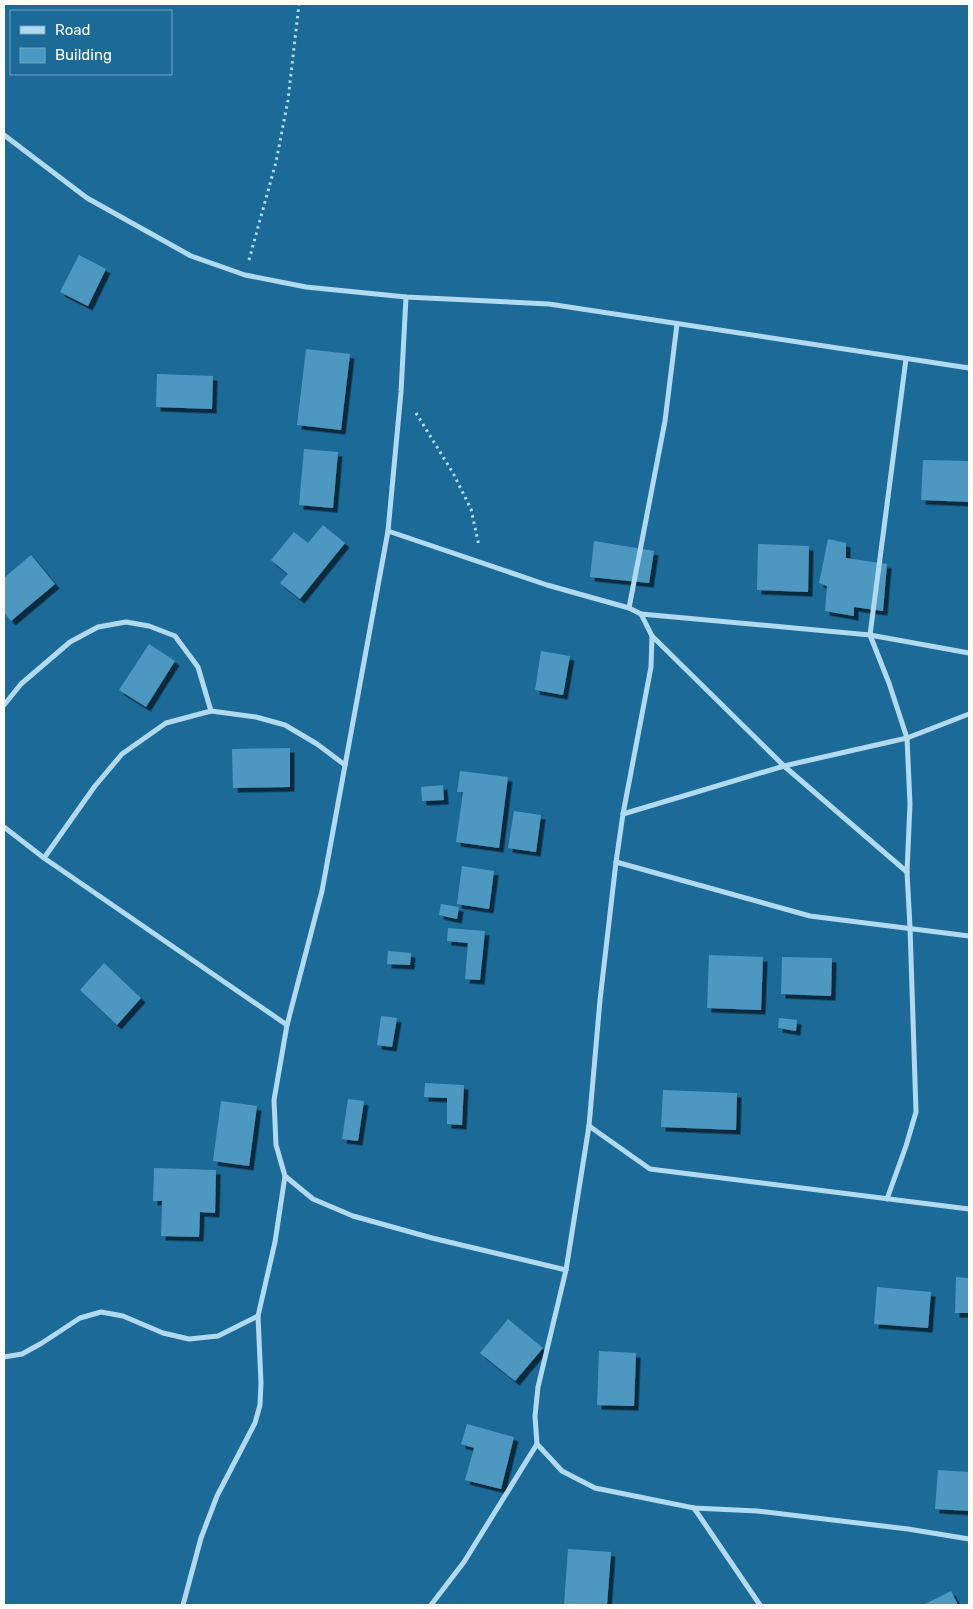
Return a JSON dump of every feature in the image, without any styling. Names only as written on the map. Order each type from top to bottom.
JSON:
[{"type":"street","points":[[4,136],[87,198],[191,256],[245,275],[306,287],[406,296],[549,304],[969,368]]},
{"type":"street","points":[[183,1605],[201,1538],[217,1496],[255,1423],[260,1405],[258,1316],[276,1242],[286,1176],[276,1145],[274,1100],[287,1025],[322,892],[388,531],[401,392],[406,296]]},
{"type":"street","points":[[629,608],[665,421],[677,324]]},
{"type":"street","points":[[887,1199],[916,1112],[907,872],[910,804],[907,738],[870,634],[906,359]]},
{"type":"street","points":[[388,531],[482,564],[629,608],[641,614],[870,634],[969,653]]},
{"type":"street","points":[[641,614],[652,636],[784,766],[907,872]]},
{"type":"street","points":[[4,705],[20,684],[70,642],[98,627],[126,622],[149,626],[175,636],[198,667],[210,711]]},
{"type":"street","points":[[431,1605],[464,1562],[537,1444],[535,1416],[538,1387],[566,1270],[589,1126],[600,1000],[616,862],[623,814],[651,667],[652,636]]},
{"type":"street","points":[[44,858],[95,786],[122,754],[166,723],[210,711],[256,717],[285,726],[317,744],[345,765]]},
{"type":"street","points":[[623,814],[784,766],[907,738],[969,714]]},
{"type":"street","points":[[4,827],[44,858],[287,1025]]},
{"type":"street","points":[[616,862],[810,916],[910,927],[969,936]]},
{"type":"street","points":[[589,1126],[650,1169],[969,1208]]},
{"type":"street","points":[[286,1176],[313,1199],[353,1216],[432,1238],[566,1270]]},
{"type":"street","points":[[4,1357],[22,1354],[80,1318],[101,1312],[123,1316],[163,1333],[189,1339],[218,1336],[258,1316]]},
{"type":"street","points":[[537,1444],[562,1471],[595,1488],[694,1508],[757,1511],[908,1529],[969,1539]]},
{"type":"street","points":[[694,1508],[760,1605]]},
{"type":"path","points":[[245,275],[276,162],[288,100],[299,4]]},
{"type":"path","points":[[401,392],[430,433],[471,509],[482,564]]},
{"type":"building","points":[[79,255],[106,269],[88,306],[60,292]]},
{"type":"building","points":[[306,349],[350,354],[341,430],[297,425]]},
{"type":"building","points":[[157,374],[213,376],[212,409],[156,407]]},
{"type":"building","points":[[304,449],[338,452],[333,508],[299,505]]},
{"type":"building","points":[[923,460],[969,461],[969,502],[921,500]]},
{"type":"building","points":[[323,525],[345,543],[300,599],[280,583],[288,574],[271,560],[294,532],[308,543]]},
{"type":"building","points":[[828,539],[846,543],[846,558],[887,564],[883,611],[854,607],[854,616],[825,611],[827,586],[819,583]]},
{"type":"building","points":[[594,541],[654,551],[649,583],[590,577]]},
{"type":"building","points":[[758,544],[809,546],[808,592],[757,590]]},
{"type":"building","points":[[31,555],[55,584],[11,621],[4,612],[4,578]]},
{"type":"building","points":[[149,644],[175,661],[146,707],[119,690]]},
{"type":"building","points":[[541,651],[570,656],[563,695],[535,690]]},
{"type":"building","points":[[290,748],[290,787],[233,788],[232,749]]},
{"type":"building","points":[[460,771],[508,777],[499,848],[456,842],[463,792],[457,792]]},
{"type":"building","points":[[443,785],[444,800],[422,801],[421,787]]},
{"type":"building","points":[[514,811],[541,815],[536,852],[508,848]]},
{"type":"building","points":[[462,866],[494,871],[489,909],[457,904]]},
{"type":"building","points":[[441,904],[459,907],[457,919],[439,915]]},
{"type":"building","points":[[448,928],[485,931],[480,980],[465,979],[468,943],[447,941]]},
{"type":"building","points":[[388,951],[411,953],[410,965],[387,964]]},
{"type":"building","points":[[709,955],[763,957],[761,1010],[707,1008]]},
{"type":"building","points":[[782,957],[832,958],[831,996],[781,994]]},
{"type":"building","points":[[104,963],[141,998],[117,1025],[80,990]]},
{"type":"building","points":[[381,1016],[397,1018],[392,1047],[377,1045]]},
{"type":"building","points":[[779,1018],[797,1020],[796,1031],[778,1028]]},
{"type":"building","points":[[425,1083],[464,1085],[462,1125],[447,1124],[447,1098],[424,1097]]},
{"type":"building","points":[[663,1090],[737,1093],[736,1130],[661,1127]]},
{"type":"building","points":[[348,1099],[364,1101],[358,1141],[342,1139]]},
{"type":"building","points":[[221,1101],[257,1106],[249,1166],[213,1161]]},
{"type":"building","points":[[154,1168],[216,1170],[215,1213],[200,1212],[199,1237],[161,1236],[162,1201],[153,1201]]},
{"type":"building","points":[[956,1277],[969,1278],[969,1313],[955,1313]]},
{"type":"building","points":[[877,1287],[931,1292],[928,1328],[874,1324]]},
{"type":"building","points":[[508,1319],[543,1348],[515,1381],[480,1353]]},
{"type":"building","points":[[599,1351],[636,1353],[634,1406],[597,1405]]},
{"type":"building","points":[[467,1424],[514,1437],[501,1489],[465,1480],[474,1448],[461,1444]]},
{"type":"building","points":[[938,1470],[969,1472],[969,1511],[935,1509]]},
{"type":"building","points":[[568,1549],[611,1552],[607,1605],[564,1605]]},
{"type":"building","points":[[951,1591],[958,1605],[923,1605]]}]
